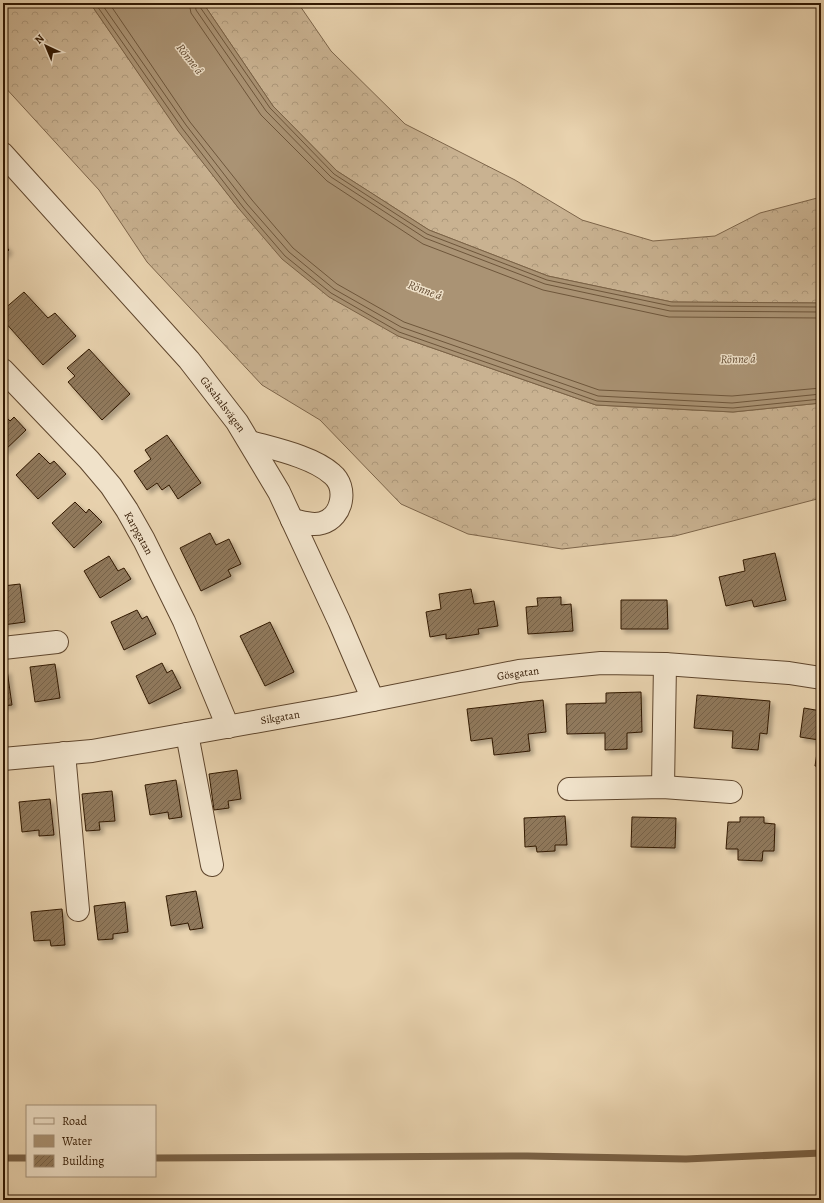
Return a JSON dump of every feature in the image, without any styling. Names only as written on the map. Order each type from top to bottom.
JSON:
[{"type":"street","name":"Gåsahalsvägen","points":[[3,154],[189,360],[228,410],[250,442],[279,492],[339,621],[373,700]]},
{"type":"street","name":"Karpgatan","points":[[3,370],[90,460],[111,486],[127,510],[144,540],[184,621],[228,726]]},
{"type":"street","points":[[250,442],[310,460],[334,475],[340,486],[342,498],[341,506],[333,517],[324,523],[314,525],[292,520]]},
{"type":"street","points":[[3,648],[57,642]]},
{"type":"street","name":"Gösgatan","points":[[373,700],[519,671],[601,663],[665,664],[789,673],[821,678]]},
{"type":"street","points":[[663,787],[665,664]]},
{"type":"street","name":"Sikgatan","points":[[3,759],[92,751],[373,700]]},
{"type":"street","points":[[187,734],[212,865]]},
{"type":"street","points":[[64,753],[78,910]]},
{"type":"street","points":[[569,790],[663,787],[731,792]]},
{"type":"green space","points":[[3,3],[90,3],[178,130],[240,210],[398,336],[596,405],[733,412],[821,403],[821,498],[675,536],[562,549],[468,534],[401,504],[320,420],[262,385],[147,262],[99,190],[3,85]]},
{"type":"green space","points":[[203,3],[298,3],[331,51],[405,124],[515,180],[582,220],[653,241],[715,236],[760,213],[821,197],[821,303],[672,302],[548,276],[429,230],[337,171],[273,106]]},
{"type":"water","name":"Rönne å","points":[[90,3],[203,3],[273,106],[337,171],[429,230],[548,276],[672,302],[821,303],[821,403],[733,412],[596,405],[398,336],[329,297],[282,259],[240,210],[178,131]]},
{"type":"building","points":[[3,243],[9,250],[3,256]]},
{"type":"building","points":[[24,292],[48,318],[55,313],[76,336],[43,365],[3,320],[3,310]]},
{"type":"building","points":[[89,349],[130,394],[102,420],[68,382],[75,376],[67,368]]},
{"type":"building","points":[[3,414],[10,421],[14,417],[26,430],[3,452]]},
{"type":"building","points":[[167,435],[201,483],[178,499],[169,485],[162,490],[157,483],[147,490],[134,471],[151,459],[145,450]]},
{"type":"building","points":[[39,453],[50,464],[54,461],[66,474],[38,499],[16,475]]},
{"type":"building","points":[[75,502],[86,513],[89,509],[102,522],[74,548],[52,523]]},
{"type":"building","points":[[210,533],[216,545],[229,539],[241,564],[228,570],[231,576],[201,591],[180,548]]},
{"type":"building","points":[[775,553],[786,600],[754,607],[752,600],[726,606],[719,577],[745,571],[743,560]]},
{"type":"building","points":[[109,556],[118,571],[124,568],[131,579],[100,598],[84,571]]},
{"type":"building","points":[[20,584],[25,622],[3,625],[3,586]]},
{"type":"building","points":[[471,589],[474,604],[494,601],[498,626],[478,629],[479,634],[446,639],[446,634],[430,637],[426,612],[441,609],[439,594]]},
{"type":"building","points":[[561,597],[561,605],[571,604],[573,631],[528,634],[526,607],[538,606],[537,598]]},
{"type":"building","points":[[621,600],[667,600],[668,629],[621,629]]},
{"type":"building","points":[[137,610],[142,619],[147,616],[156,634],[124,650],[111,622]]},
{"type":"building","points":[[270,622],[294,672],[265,686],[240,636]]},
{"type":"building","points":[[162,663],[167,673],[172,670],[181,688],[149,704],[136,676]]},
{"type":"building","points":[[55,664],[60,698],[35,702],[30,667]]},
{"type":"building","points":[[7,670],[12,705],[3,706],[3,671]]},
{"type":"building","points":[[641,692],[642,732],[627,733],[627,749],[605,750],[605,733],[567,734],[566,704],[606,703],[606,693]]},
{"type":"building","points":[[697,695],[770,701],[767,734],[760,733],[758,750],[732,748],[733,731],[694,728]]},
{"type":"building","points":[[543,700],[546,732],[528,734],[530,751],[494,755],[492,738],[471,741],[467,709]]},
{"type":"building","points":[[804,708],[821,711],[821,767],[815,766],[819,740],[800,737]]},
{"type":"building","points":[[237,770],[241,799],[228,801],[229,808],[214,810],[209,774]]},
{"type":"building","points":[[176,780],[182,817],[169,819],[168,812],[150,815],[145,785]]},
{"type":"building","points":[[112,791],[115,821],[99,822],[100,830],[86,831],[82,794]]},
{"type":"building","points":[[50,799],[54,835],[39,836],[39,830],[22,832],[19,802]]},
{"type":"building","points":[[565,816],[567,845],[555,845],[555,851],[537,852],[536,846],[525,847],[524,818]]},
{"type":"building","points":[[632,817],[676,818],[675,848],[631,847]]},
{"type":"building","points":[[740,817],[764,817],[764,823],[775,824],[774,851],[763,851],[762,861],[738,860],[738,849],[726,849],[728,822],[740,822]]},
{"type":"building","points":[[196,891],[203,928],[190,930],[188,923],[171,926],[166,896]]},
{"type":"building","points":[[125,902],[128,932],[113,934],[113,939],[98,940],[94,906]]},
{"type":"building","points":[[62,909],[65,945],[51,946],[50,940],[34,941],[31,912]]},
{"type":"waterway","points":[[156,1158],[527,1156],[686,1159],[821,1153]]},
{"type":"waterway","points":[[3,1158],[26,1158]]}]
